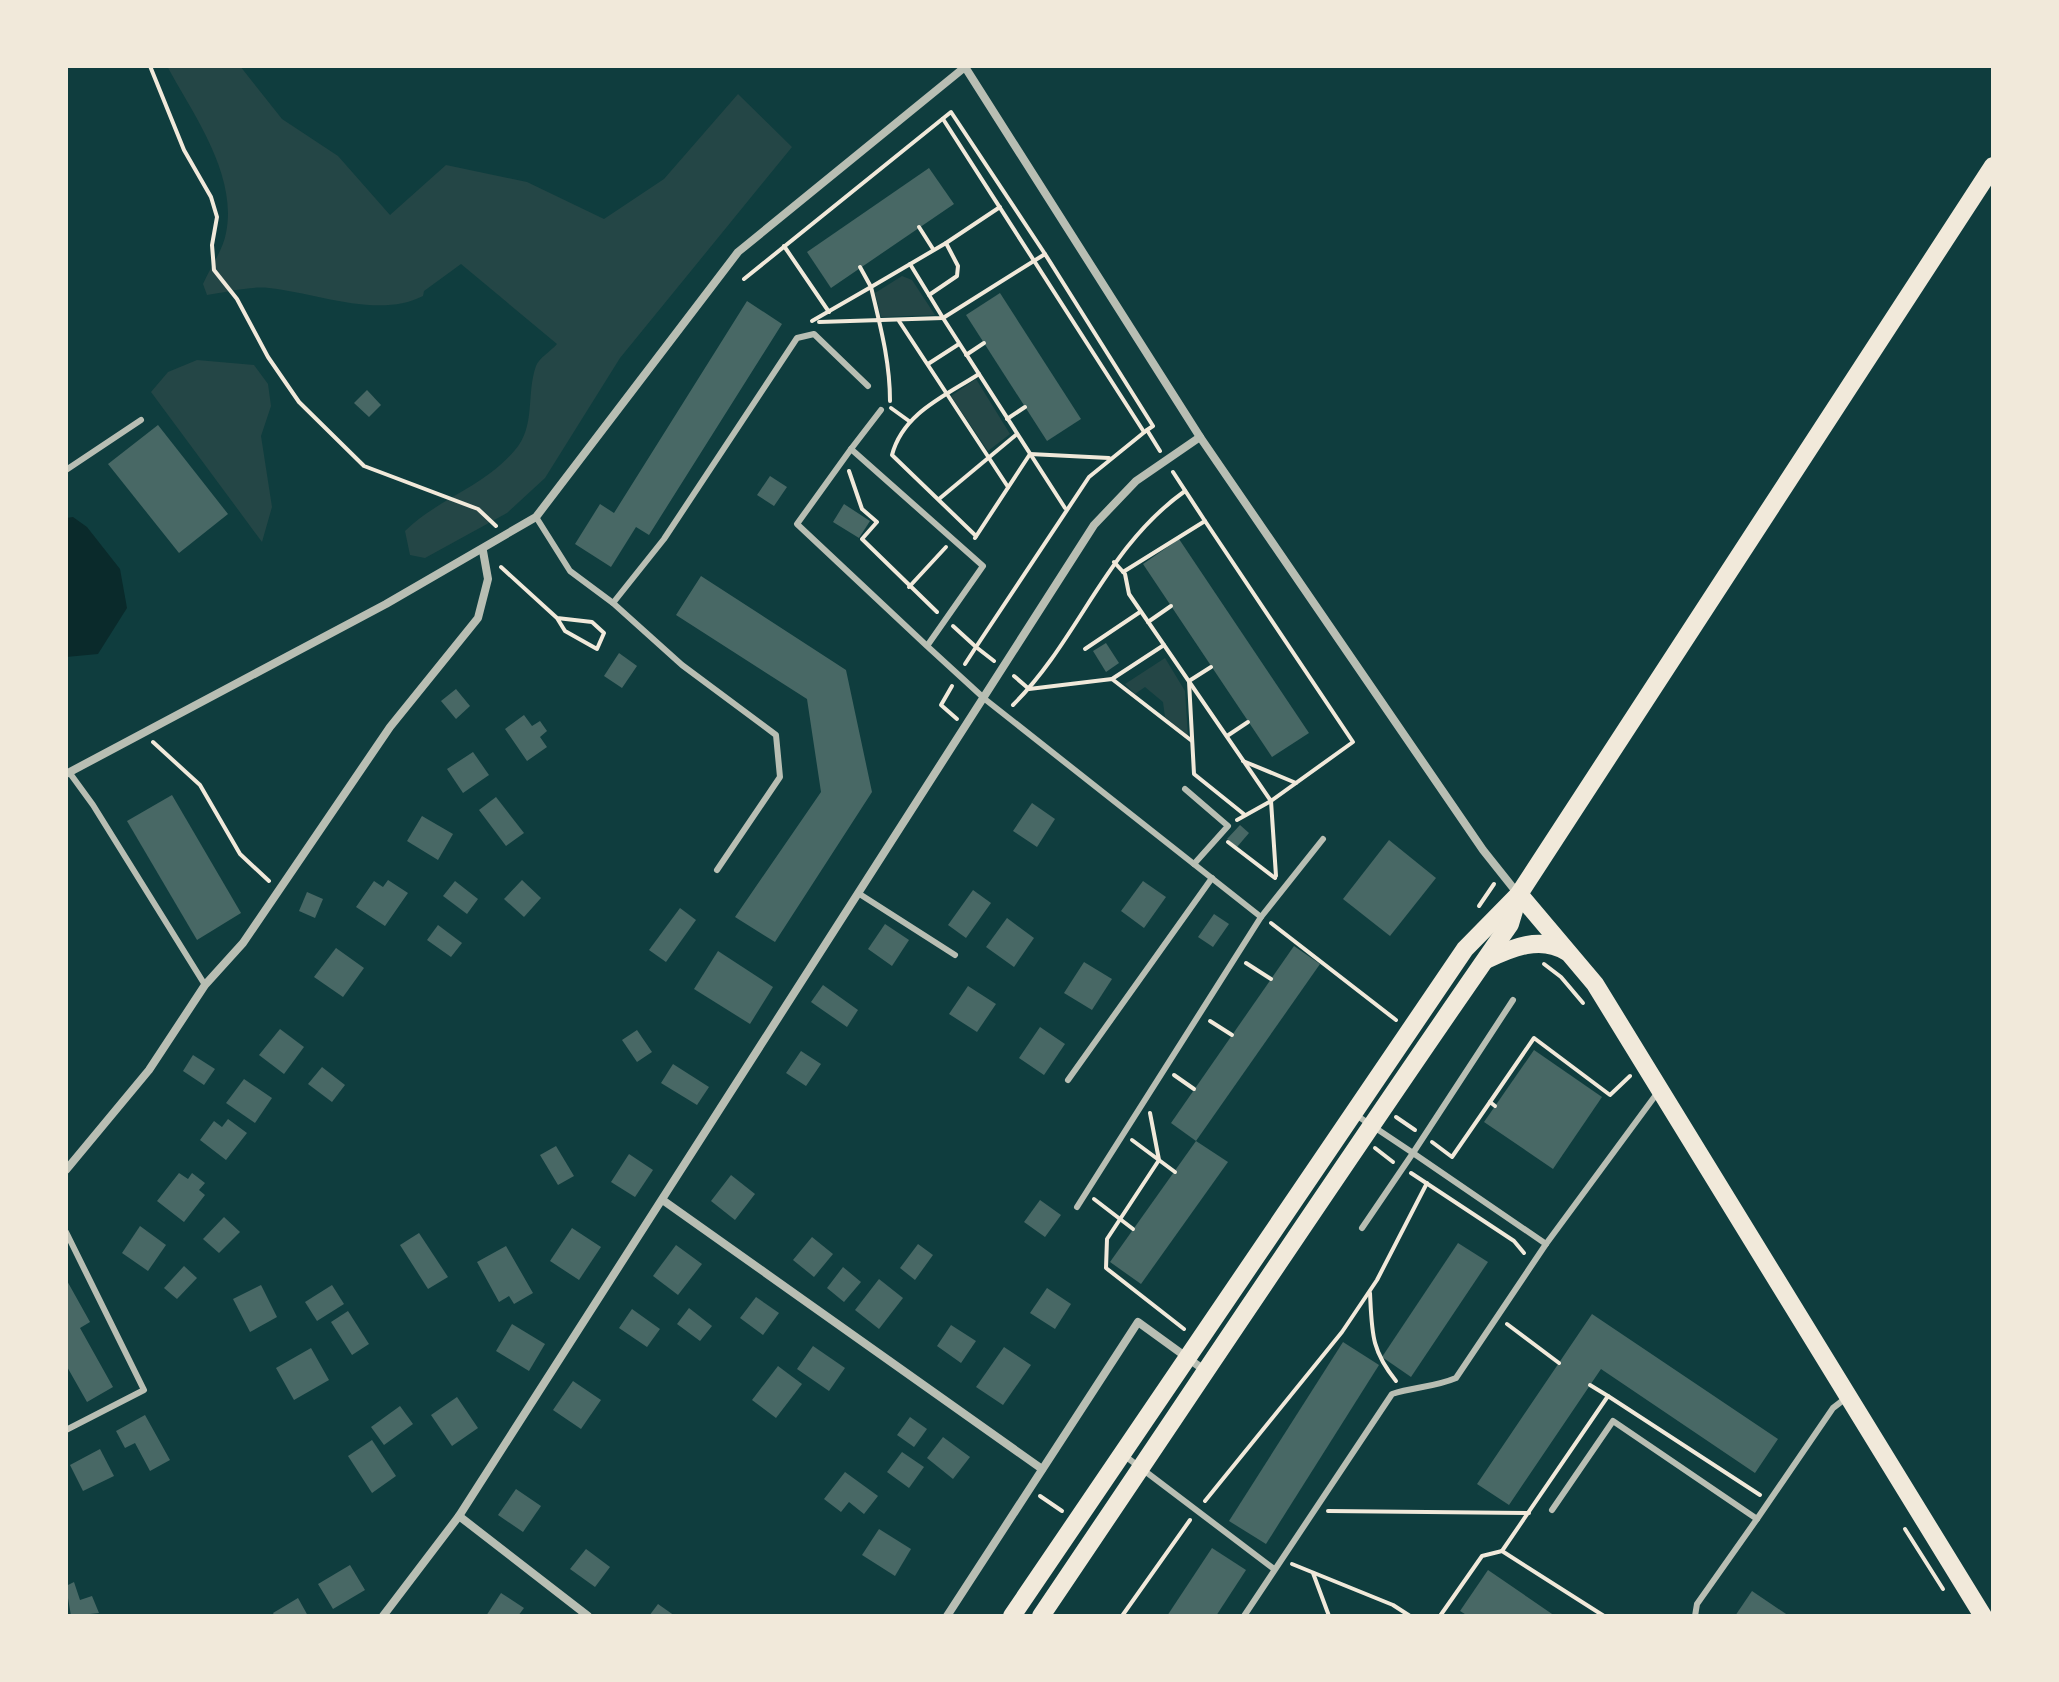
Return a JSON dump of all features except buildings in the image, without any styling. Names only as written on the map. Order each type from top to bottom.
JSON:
[{"type":"main road","points":[[1012,1616],[1465,949],[1519,894],[1993,166]]},
{"type":"main road","points":[[1519,894],[1595,984],[1654,1098],[1849,1396],[1983,1616]]},
{"type":"main road","points":[[1041,1616],[1208,1372],[1369,1125],[1510,924],[1519,894]]},
{"type":"main road","points":[[1485,961],[1523,944],[1548,945],[1573,956]]},
{"type":"street","points":[[67,773],[483,551],[536,517],[738,252],[965,67],[1200,437],[1483,850],[1519,894]]},
{"type":"street","points":[[383,1616],[459,1516],[664,1201],[858,893],[986,700],[1094,525],[1136,481],[1200,437]]},
{"type":"street","points":[[66,1170],[149,1070],[205,985],[243,943],[390,727],[478,618],[488,579],[483,551]]},
{"type":"street","points":[[664,1201],[1042,1469]]},
{"type":"street","points":[[947,1616],[1138,1322],[1208,1372]]},
{"type":"street","points":[[459,1516],[588,1616]]},
{"type":"lane","points":[[613,603],[664,539],[797,338],[814,334],[868,386]]},
{"type":"lane","points":[[881,410],[797,524],[986,700],[1261,917]]},
{"type":"lane","points":[[66,470],[141,420]]},
{"type":"lane","points":[[851,449],[983,566],[927,646]]},
{"type":"lane","points":[[536,517],[570,571],[613,603],[682,665],[776,735],[780,777],[717,870]]},
{"type":"lane","points":[[67,773],[93,805],[205,985]]},
{"type":"lane","points":[[1185,789],[1228,826],[1194,864]]},
{"type":"lane","points":[[1077,1207],[1261,917],[1323,839]]},
{"type":"lane","points":[[1068,1080],[1212,878]]},
{"type":"lane","points":[[858,893],[955,955]]},
{"type":"lane","points":[[1362,1228],[1513,1000]]},
{"type":"lane","points":[[1244,1616],[1392,1394],[1438,1386],[1456,1378],[1546,1244],[1654,1098]]},
{"type":"lane","points":[[1354,1113],[1546,1244]]},
{"type":"lane","points":[[66,1232],[144,1390],[66,1430]]},
{"type":"lane","points":[[1695,1616],[1697,1604],[1833,1408],[1849,1396]]},
{"type":"lane","points":[[1552,1510],[1613,1421],[1757,1519]]},
{"type":"lane","points":[[1122,1453],[1274,1569]]},
{"type":"path","points":[[150,66],[184,150],[211,197],[217,217],[212,245],[214,270],[237,299],[268,357],[299,402],[364,466],[478,509],[506,536]]},
{"type":"path","points":[[744,279],[951,112],[1153,426],[1089,477],[1065,508],[976,647],[941,705],[966,726]]},
{"type":"path","points":[[943,119],[1353,742],[1271,801],[1228,826]]},
{"type":"path","points":[[1000,207],[946,243],[809,322],[943,318],[1045,254]]},
{"type":"path","points":[[919,227],[933,250]]},
{"type":"path","points":[[929,295],[957,276],[958,266],[946,243]]},
{"type":"path","points":[[784,246],[829,312]]},
{"type":"path","points":[[910,264],[1065,508]]},
{"type":"path","points":[[860,267],[871,287],[880,322],[890,371],[889,407],[909,421]]},
{"type":"path","points":[[899,321],[1008,487]]},
{"type":"path","points":[[966,355],[984,343]]},
{"type":"path","points":[[928,364],[959,344]]},
{"type":"path","points":[[976,536],[892,455],[896,439],[909,421],[979,374]]},
{"type":"path","points":[[1007,419],[1025,407]]},
{"type":"path","points":[[924,513],[1017,434]]},
{"type":"path","points":[[1030,454],[1111,458]]},
{"type":"path","points":[[966,551],[1030,454]]},
{"type":"path","points":[[845,459],[862,509],[877,522],[862,539],[945,620],[1029,689],[1112,679],[1164,645]]},
{"type":"path","points":[[1004,714],[1050,666],[1114,562],[1154,513],[1185,491]]},
{"type":"path","points":[[1123,572],[1205,521]]},
{"type":"path","points":[[909,587],[953,539]]},
{"type":"path","points":[[1114,562],[1123,572],[1129,594],[1140,612],[1271,801],[1276,879]]},
{"type":"path","points":[[487,565],[500,566],[557,618],[565,631],[597,649],[604,633],[592,622],[557,618]]},
{"type":"path","points":[[1148,622],[1171,606]]},
{"type":"path","points":[[1085,649],[1140,612]]},
{"type":"path","points":[[1189,681],[1211,667]]},
{"type":"path","points":[[1112,679],[1192,741]]},
{"type":"path","points":[[1189,681],[1194,774],[1245,815]]},
{"type":"path","points":[[1226,736],[1248,722]]},
{"type":"path","points":[[143,732],[200,785],[240,854],[279,891]]},
{"type":"path","points":[[1243,761],[1296,783]]},
{"type":"path","points":[[1220,836],[1286,886]]},
{"type":"path","points":[[1267,929],[1272,922],[1398,1022]]},
{"type":"path","points":[[1238,974],[1254,950]]},
{"type":"path","points":[[1246,963],[1271,979]]},
{"type":"path","points":[[1533,964],[1544,964],[1561,977],[1585,1005]]},
{"type":"path","points":[[1202,1031],[1217,1009]]},
{"type":"path","points":[[1209,1020],[1232,1035]]},
{"type":"path","points":[[1393,1115],[1452,1157],[1493,1104],[1534,1038],[1610,1095],[1631,1076]]},
{"type":"path","points":[[1623,1063],[1631,1076],[1654,1098]]},
{"type":"path","points":[[1166,1088],[1181,1064]]},
{"type":"path","points":[[1174,1075],[1194,1089]]},
{"type":"path","points":[[1158,1101],[1150,1113],[1159,1160],[1107,1239],[1106,1268],[1192,1335]]},
{"type":"path","points":[[1123,1133],[1175,1172]]},
{"type":"path","points":[[1371,1146],[1514,1241],[1525,1254],[1521,1267]]},
{"type":"path","points":[[1122,1616],[1197,1511],[1342,1332],[1370,1291],[1427,1183]]},
{"type":"path","points":[[1086,1193],[1133,1229]]},
{"type":"path","points":[[1370,1291],[1376,1353],[1404,1390]]},
{"type":"path","points":[[1498,1318],[1559,1363]]},
{"type":"path","points":[[1590,1385],[1769,1501]]},
{"type":"path","points":[[1440,1616],[1482,1556],[1502,1551],[1608,1396]]},
{"type":"path","points":[[1045,1500],[1071,1517]]},
{"type":"path","points":[[1313,1511],[1529,1513]]},
{"type":"path","points":[[1900,1520],[1937,1582]]},
{"type":"path","points":[[1502,1551],[1604,1616]]},
{"type":"path","points":[[1281,1560],[1393,1605],[1410,1616]]},
{"type":"path","points":[[1313,1573],[1329,1616]]},
{"type":"shaded area","points":[[167,66],[240,66],[282,119],[338,156],[390,215],[446,165],[527,182],[604,219],[664,179],[738,94],[792,147],[620,358],[545,478],[507,513],[425,558],[410,555],[405,531],[489,474],[515,450],[526,431],[536,366],[557,344],[461,264],[424,291],[423,296],[387,305],[368,305],[269,288],[207,295],[203,284],[226,233],[226,189],[211,146]]},
{"type":"shaded area","points":[[902,276],[912,280],[935,315],[881,317],[875,293]]},
{"type":"shaded area","points":[[197,360],[254,365],[268,384],[271,406],[261,436],[272,507],[262,542],[151,392],[168,372]]},
{"type":"shaded area","points":[[976,379],[1010,434],[988,451],[951,396]]},
{"type":"shaded area","points":[[73,517],[87,527],[120,569],[127,608],[98,654],[66,657],[66,518]]},
{"type":"shaded area","points":[[1165,658],[1185,691],[1188,736],[1165,717],[1163,702],[1145,687],[1135,694],[1125,684]]}]
